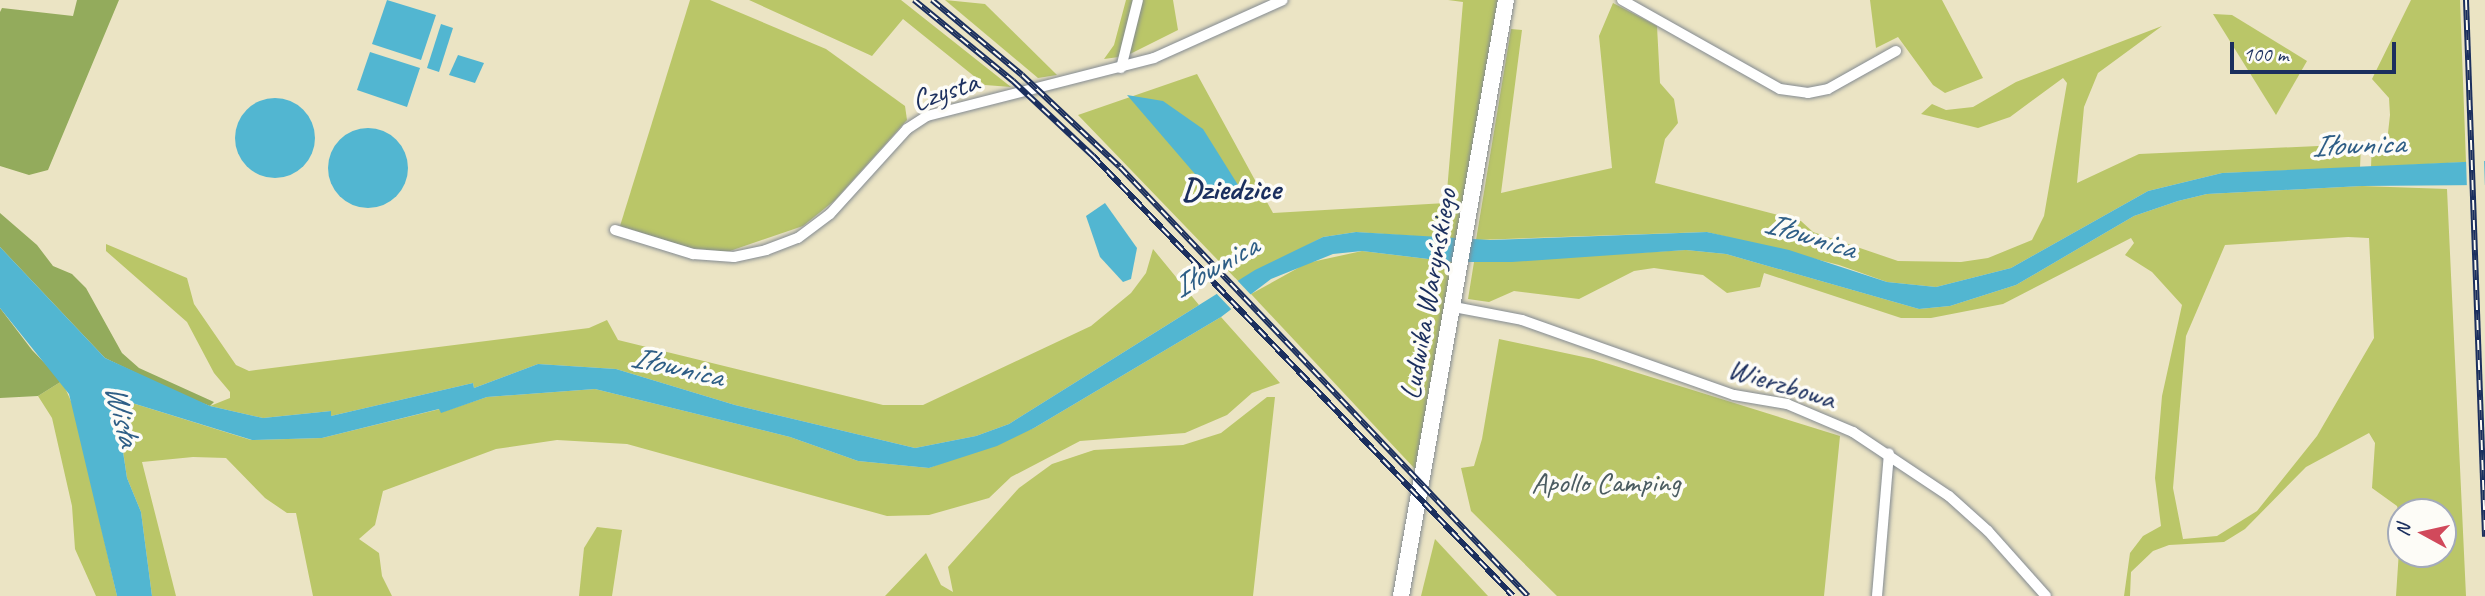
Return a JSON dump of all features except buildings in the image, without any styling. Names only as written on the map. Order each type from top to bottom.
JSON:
[{"type":"street","points":[[1121,68],[1138,0]]},
{"type":"street","name":"Czysta","points":[[615,230],[693,254],[734,257],[766,250],[798,238],[830,214],[907,128],[927,116],[1121,68],[1187,46],[1283,0]]},
{"type":"street","name":"Ludwika Waryńskiego","points":[[1401,596],[1412,517],[1461,272],[1506,0]]},
{"type":"street","points":[[1622,0],[1780,89],[1808,93],[1828,89],[1896,51]]},
{"type":"street","name":"Wierzbowa","points":[[1454,307],[1522,320],[1734,396],[1787,404],[1853,432],[1889,454],[1988,531],[2046,596]]},
{"type":"street","points":[[1877,596],[1889,454]]},
{"type":"green space","points":[[77,0],[119,0],[48,170],[29,175],[0,166],[0,12],[2,8],[73,16]]},
{"type":"green space","points":[[690,0],[710,0],[826,49],[905,106],[907,120],[834,201],[803,226],[727,252],[690,248],[620,226]]},
{"type":"green space","points":[[749,0],[901,0],[1011,87],[985,85],[903,19],[872,56]]},
{"type":"green space","points":[[945,0],[985,4],[1057,75],[1038,78]]},
{"type":"green space","points":[[1126,0],[1173,0],[1178,30],[1126,56],[1104,59],[1114,45]]},
{"type":"green space","points":[[1448,0],[1498,0],[1457,239],[1356,232],[1323,237],[1238,281],[1078,115],[1197,74],[1273,213],[1446,203],[1463,2]]},
{"type":"green space","points":[[1870,0],[1942,0],[1983,78],[1945,93],[1933,85],[1898,37],[1876,48]]},
{"type":"green space","points":[[2411,0],[2460,0],[2466,162],[2371,167],[2372,142],[2387,142],[2390,115],[2389,98],[2372,79]]},
{"type":"green space","points":[[1613,3],[1657,26],[1660,83],[1674,99],[1678,123],[1665,139],[1655,183],[1801,221],[1813,232],[1898,261],[1961,262],[1988,258],[2032,240],[2044,216],[2067,83],[2063,78],[2010,117],[1978,128],[1921,114],[1932,104],[1946,110],[1973,107],[2016,82],[2162,26],[2098,73],[2084,107],[2077,183],[2139,154],[2361,144],[2360,168],[2222,173],[2148,191],[2011,268],[1936,287],[1887,282],[1839,265],[1707,232],[1476,240],[1511,29],[1522,30],[1501,193],[1612,168],[1599,36]]},
{"type":"green space","points":[[2213,14],[2232,15],[2307,61],[2276,115]]},
{"type":"green space","points":[[2362,186],[2447,189],[2466,596],[2396,596],[2398,568],[2457,568],[2457,498],[2387,499],[2372,488],[2375,443],[2369,433],[2306,467],[2245,529],[2224,542],[2169,545],[2153,551],[2131,572],[2130,596],[2124,596],[2130,553],[2143,536],[2161,526],[2155,478],[2162,396],[2182,305],[2152,272],[2125,255],[2134,243],[2131,238],[2003,304],[1931,318],[1901,318],[1764,273],[1760,287],[1727,293],[1703,275],[1654,268],[1634,271],[1579,299],[1514,291],[1489,302],[1468,299],[1474,262],[1686,250],[1726,254],[1919,309],[1950,306],[2016,285],[2134,216],[2207,194]],"holes":[[[2369,238],[2374,338],[2317,436],[2257,511],[2217,536],[2183,539],[2173,488],[2186,336],[2225,245]]]},
{"type":"green space","points":[[0,213],[37,245],[53,266],[72,274],[86,288],[122,353],[139,368],[214,402],[210,406],[184,396],[105,358],[0,247]]},
{"type":"green space","points":[[106,244],[187,278],[194,304],[236,365],[249,371],[589,328],[607,320],[618,340],[883,405],[923,405],[1091,326],[1131,293],[1146,273],[1153,249],[1199,305],[1009,424],[976,436],[915,448],[735,405],[616,369],[538,364],[474,388],[473,383],[331,416],[331,411],[263,418],[210,406],[230,398],[230,392],[214,373],[187,322],[106,251]]},
{"type":"green space","points":[[1362,251],[1453,262],[1415,469],[1251,294],[1307,263]]},
{"type":"green space","points":[[0,308],[32,350],[62,381],[38,396],[0,398]]},
{"type":"green space","points":[[1221,317],[1280,383],[1252,393],[1227,415],[1185,433],[1080,441],[1011,477],[989,498],[929,515],[887,516],[627,444],[557,440],[496,449],[383,491],[375,525],[359,539],[379,553],[382,576],[392,596],[313,596],[296,513],[287,513],[265,498],[226,458],[193,457],[142,462],[176,596],[152,596],[141,512],[127,478],[117,411],[129,402],[251,440],[322,438],[440,409],[442,412],[487,397],[595,389],[790,437],[858,461],[929,468],[1034,428]]},
{"type":"green space","name":"Apollo Camping","points":[[1499,339],[1593,359],[1840,436],[1824,596],[1557,596],[1471,511],[1461,468],[1474,466],[1482,439]]},
{"type":"green space","points":[[62,381],[74,408],[117,596],[96,596],[75,549],[72,506],[52,418],[38,396]]},
{"type":"green space","points":[[1267,397],[1275,397],[1253,596],[885,596],[926,553],[941,585],[953,592],[948,567],[1019,488],[1052,464],[1094,450],[1183,445],[1221,433]]},
{"type":"green space","points":[[597,527],[622,530],[612,596],[579,596],[584,548]]},
{"type":"green space","points":[[1435,539],[1488,596],[1421,596]]},
{"type":"water","points":[[387,0],[436,15],[421,60],[372,44]]},
{"type":"water","points":[[441,24],[453,28],[439,72],[427,68]]},
{"type":"water","points":[[370,52],[420,68],[407,107],[357,90]]},
{"type":"water","points":[[458,55],[484,63],[475,83],[449,75]]},
{"type":"water","points":[[1127,95],[1163,101],[1203,129],[1238,185],[1213,195]]},
{"type":"water","points":[[275,98],[290,101],[303,110],[312,123],[315,138],[312,153],[303,166],[290,175],[275,178],[260,175],[247,166],[238,153],[235,138],[238,123],[247,110],[260,101]]},
{"type":"water","points":[[368,128],[383,131],[396,140],[405,153],[408,168],[405,183],[396,196],[383,205],[368,208],[353,205],[340,196],[331,183],[328,168],[331,153],[340,140],[353,131]]},
{"type":"water","points":[[2485,161],[2485,185],[2362,186],[2207,194],[2178,201],[2134,216],[2016,285],[1950,306],[1919,309],[1726,254],[1686,250],[1512,262],[1453,262],[1362,251],[1333,254],[1271,279],[1221,317],[1034,428],[997,446],[929,468],[858,461],[790,437],[595,389],[487,397],[441,413],[439,409],[322,438],[252,440],[129,402],[117,412],[127,478],[141,512],[152,596],[117,596],[69,394],[0,308],[0,247],[105,358],[210,406],[263,418],[331,411],[331,416],[473,383],[474,388],[538,364],[616,369],[735,405],[915,448],[976,436],[1009,424],[1255,270],[1323,237],[1356,232],[1490,240],[1707,232],[1789,250],[1887,282],[1936,287],[2011,268],[2148,191],[2222,173]]},
{"type":"water","points":[[1105,203],[1137,248],[1131,279],[1123,282],[1100,257],[1086,216]]},
{"type":"pier","points":[[2484,158],[2485,189],[2467,191],[2466,159]]},
{"type":"pier","points":[[1235,278],[1253,297],[1234,312],[1214,291]]},
{"type":"railway","points":[[914,0],[1013,81],[1093,156],[1513,596]]},
{"type":"railway","points":[[932,0],[1022,75],[1120,167],[1528,596]]},
{"type":"railway","points":[[2466,0],[2485,537]]},
{"type":"district","name":"Dziedzice","points":[[1231,189]]},
{"type":"water label","name":"Iłownica","points":[[2358,145]]},
{"type":"water label","name":"Iłownica","points":[[1810,236]]},
{"type":"water label","name":"Iłownica","points":[[1215,267]]},
{"type":"water label","name":"Iłownica","points":[[677,367]]},
{"type":"water label","name":"Wisła","points":[[122,415]]}]
